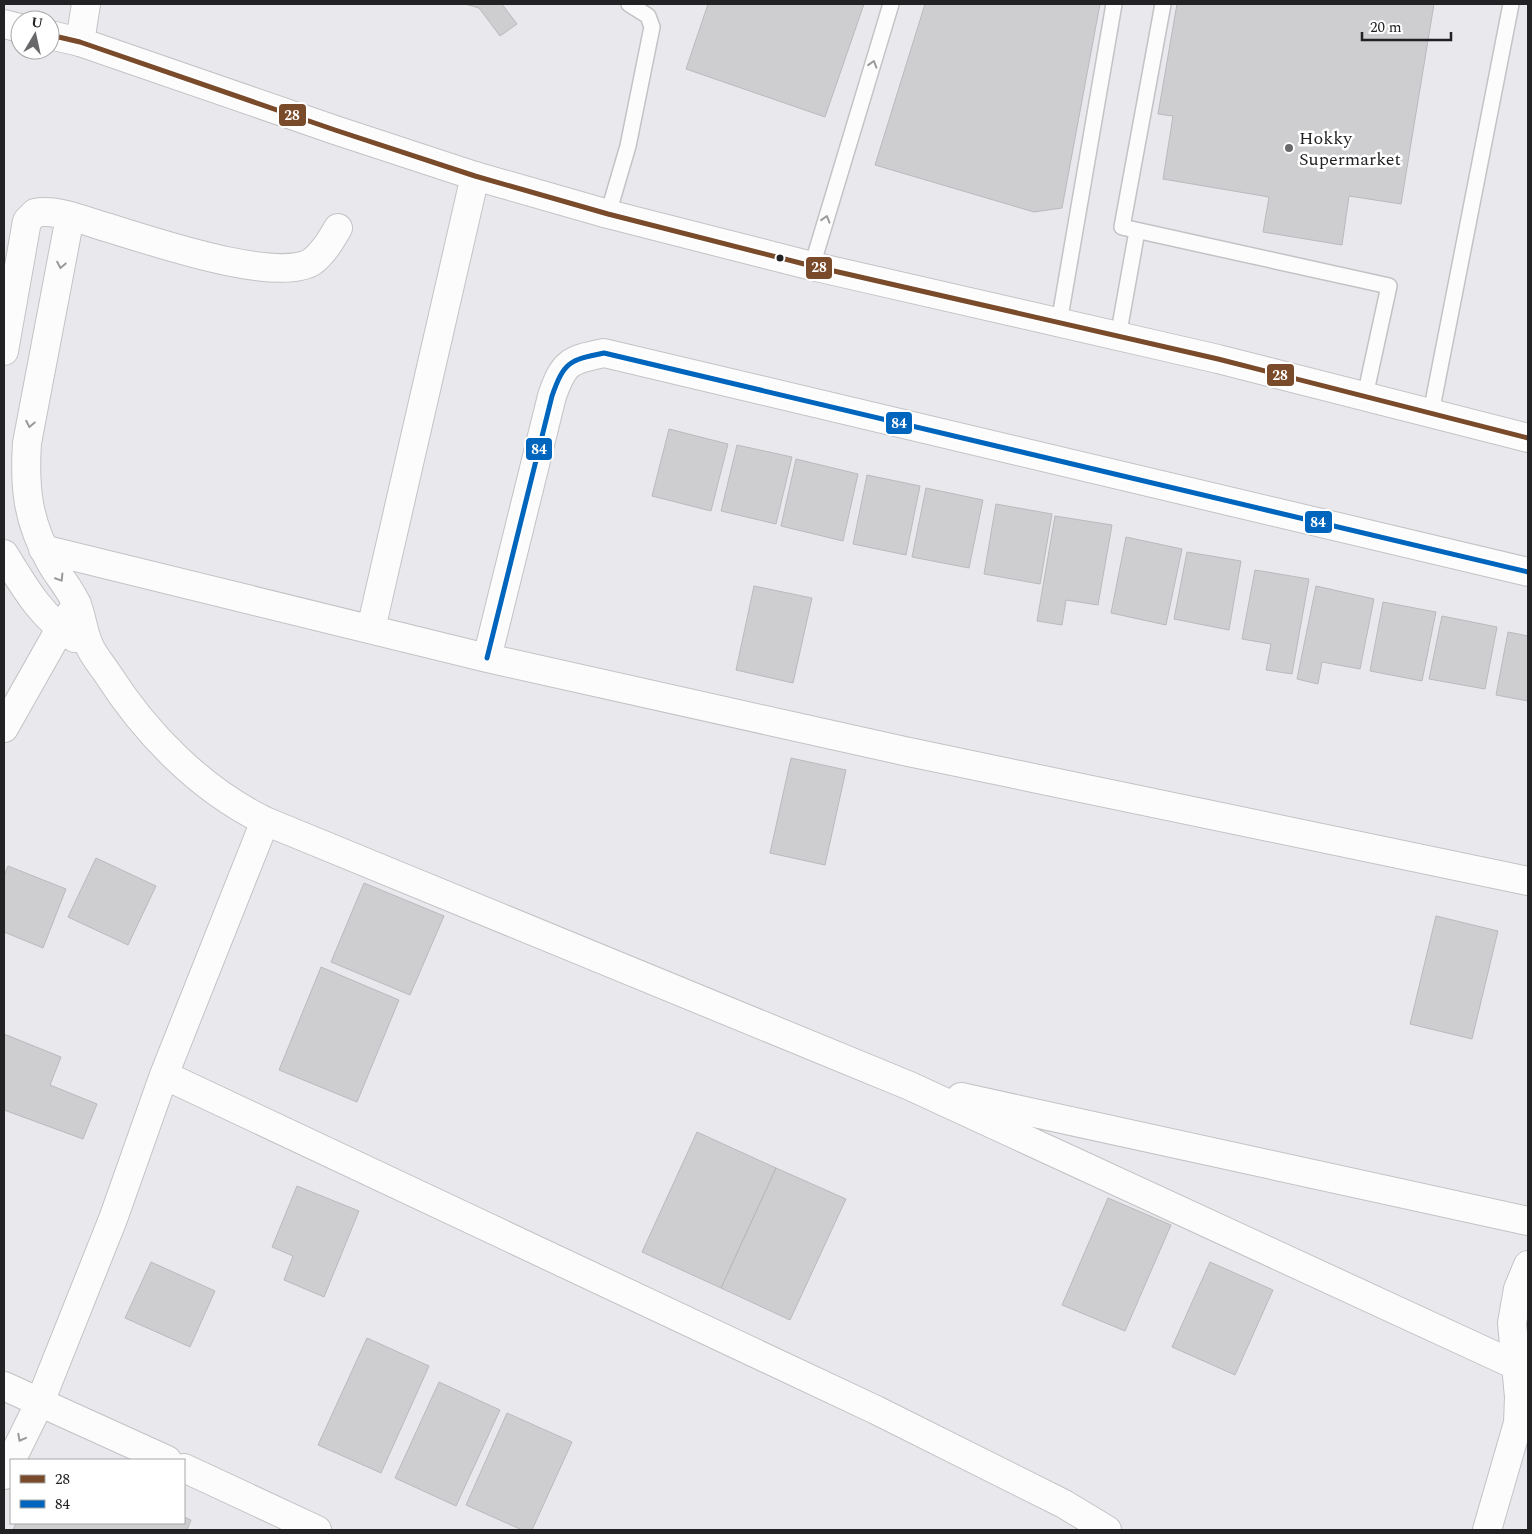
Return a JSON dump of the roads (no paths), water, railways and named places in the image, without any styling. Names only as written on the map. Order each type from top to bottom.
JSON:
[{"type":"street","points":[[80,42],[86,4]]},
{"type":"street","points":[[60,37],[80,42],[474,176],[608,214],[812,266],[1365,396],[1528,438]]},
{"type":"street","points":[[371,629],[474,176]]},
{"type":"street","points":[[4,351],[27,221],[32,214],[40,212],[70,217],[228,262],[272,268],[293,268],[312,262],[325,249],[338,228]]},
{"type":"street","points":[[70,217],[26,443],[24,478],[28,507],[43,549],[77,604],[89,646],[119,693],[159,742],[208,786],[243,810],[266,821],[910,1086],[1515,1365]]},
{"type":"street","points":[[487,658],[552,396],[560,372],[576,358],[604,353],[1528,572]]},
{"type":"street","points":[[43,549],[487,658],[914,753],[1528,881]]},
{"type":"street","points":[[4,554],[31,596],[60,629],[89,646]]},
{"type":"street","points":[[4,728],[60,629],[77,604]]},
{"type":"street","points":[[12,1459],[40,1402],[113,1219],[164,1075],[266,821]]},
{"type":"street","points":[[164,1075],[876,1410],[1064,1504],[1107,1530]]},
{"type":"street","points":[[910,1086],[1528,1221]]},
{"type":"street","points":[[1486,1530],[1518,1423],[1519,1397],[1512,1323],[1518,1289],[1528,1266]]},
{"type":"street","points":[[4,1386],[165,1459]]},
{"type":"street","points":[[4,1475],[10,1463]]},
{"type":"street","points":[[185,1468],[317,1530]]},
{"type":"lane","points":[[608,214],[628,146],[652,27],[648,16],[629,4]]},
{"type":"lane","points":[[812,266],[891,4]]},
{"type":"lane","points":[[1059,323],[1114,4]]},
{"type":"lane","points":[[1163,4],[1122,227],[1389,286],[1365,396]]},
{"type":"lane","points":[[1431,413],[1511,4]]},
{"type":"lane","points":[[1118,337],[1137,231]]},
{"type":"place","name":"Hokky Supermarket","points":[[1289,148]]}]
